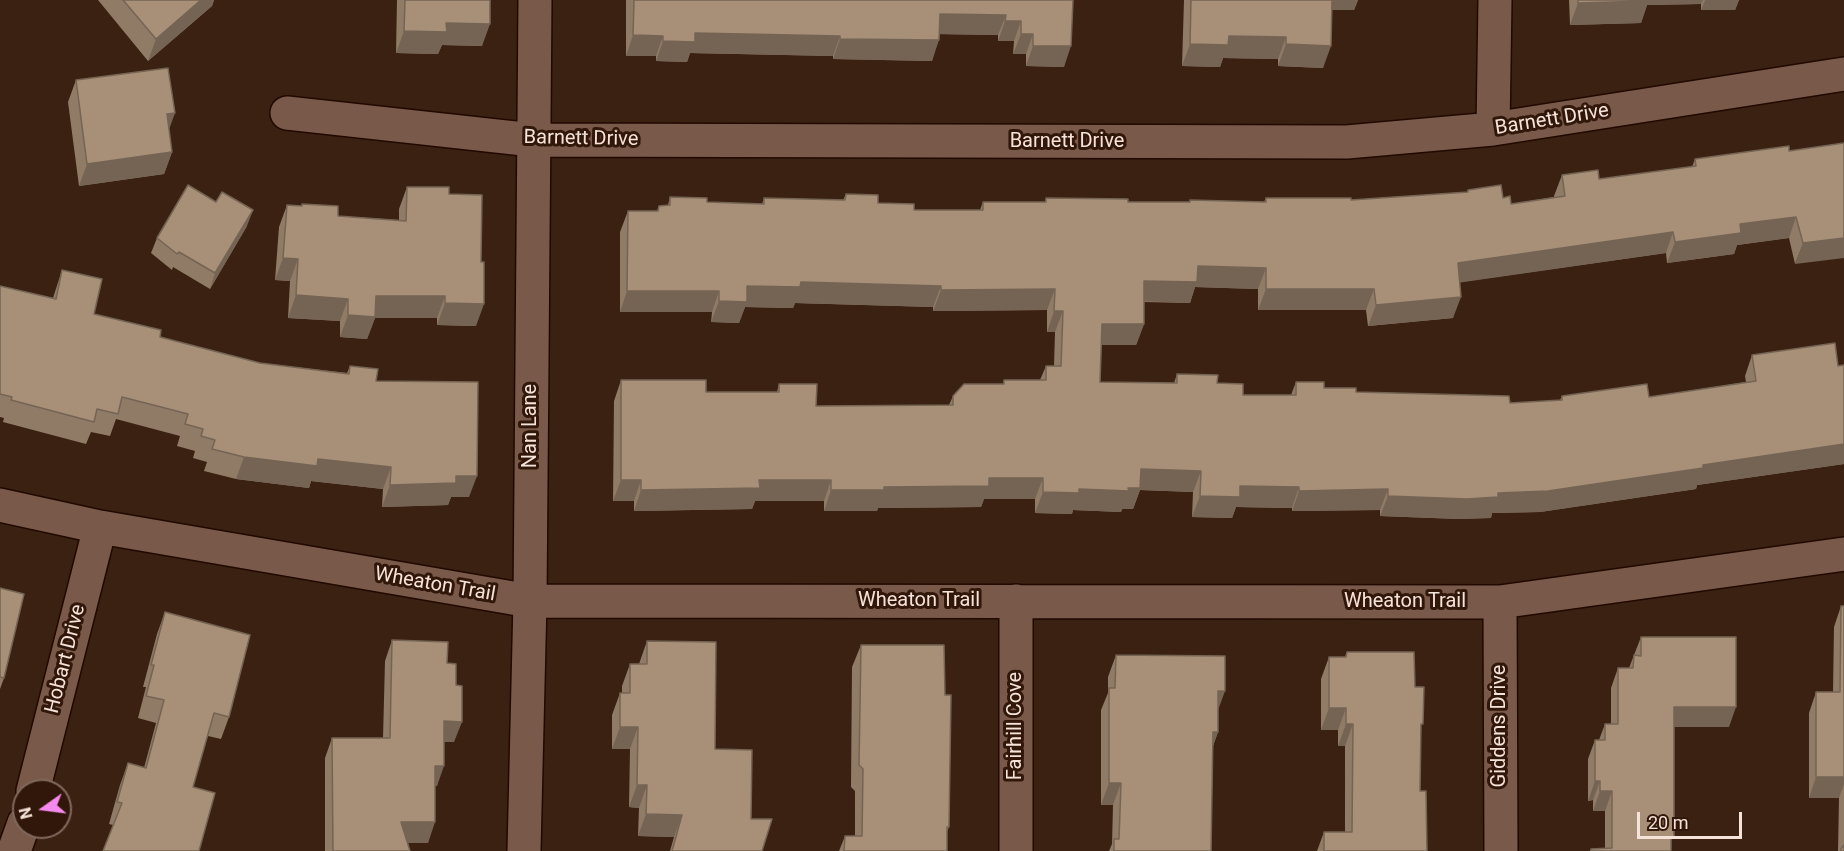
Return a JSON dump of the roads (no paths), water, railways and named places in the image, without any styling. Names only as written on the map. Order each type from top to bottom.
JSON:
[{"type":"street","name":"Nan Lane","points":[[524,851],[530,601],[535,0]]},
{"type":"street","points":[[1493,129],[1495,0]]},
{"type":"street","name":"Barnett Drive","points":[[287,113],[533,140],[1347,142],[1493,129],[1844,74]]},
{"type":"street","name":"Wheaton Trail","points":[[0,506],[100,527],[530,601],[1500,602],[1844,554]]},
{"type":"street","name":"Hobart Drive","points":[[36,779],[100,527]]},
{"type":"street","name":"Fairhill Cove","points":[[1016,601],[1016,851]]},
{"type":"street","name":"Giddens Drive","points":[[1500,602],[1501,851]]}]
